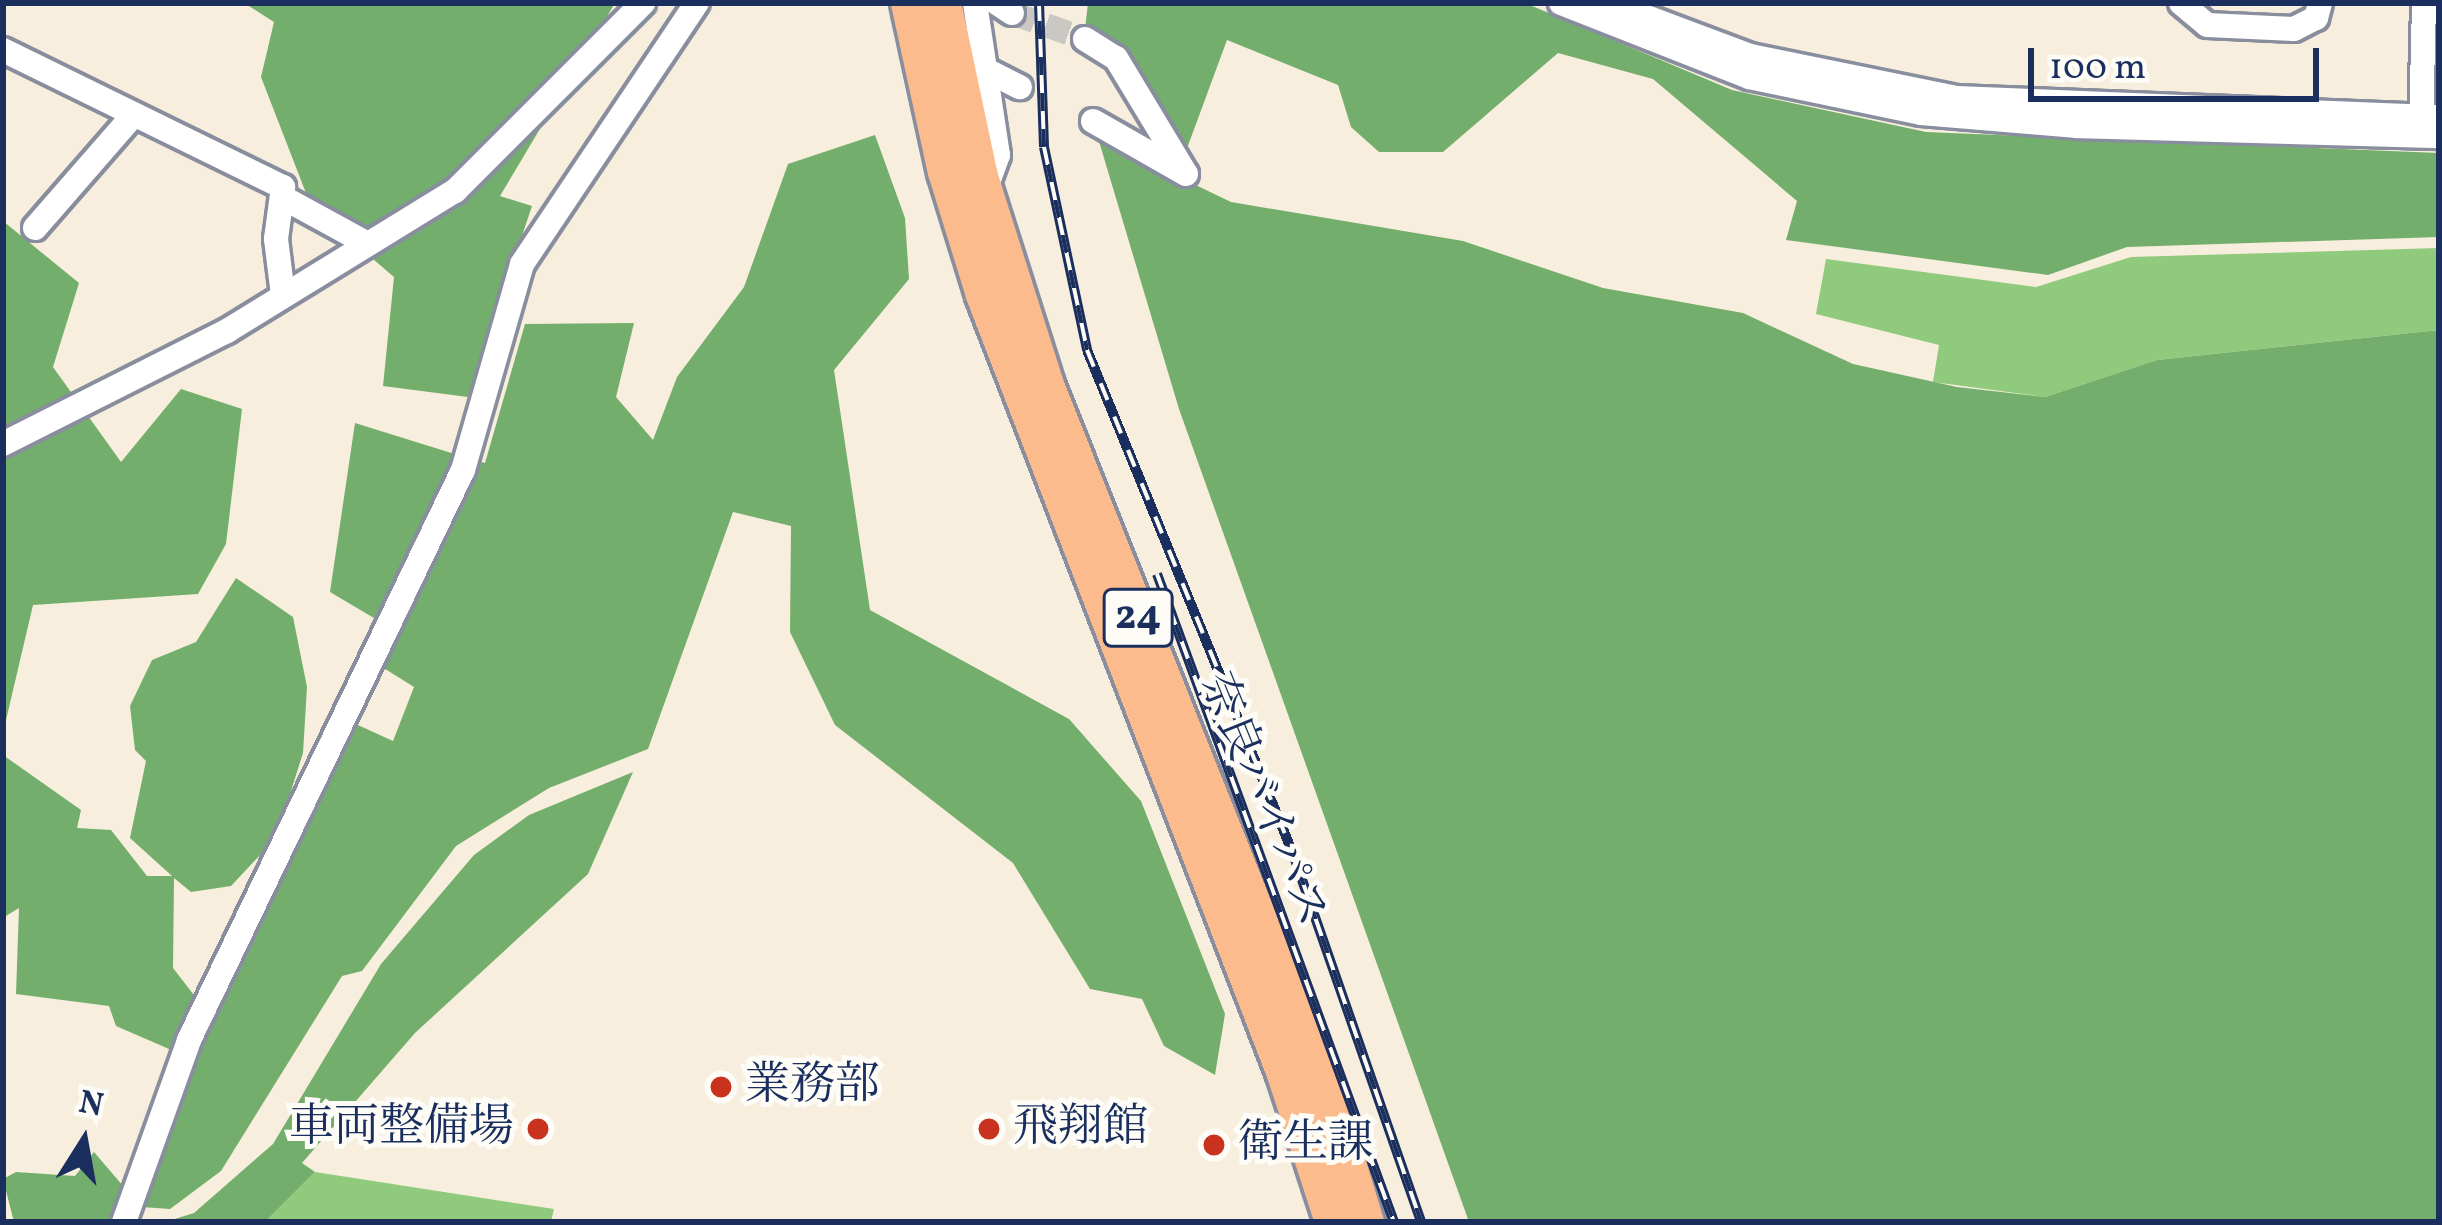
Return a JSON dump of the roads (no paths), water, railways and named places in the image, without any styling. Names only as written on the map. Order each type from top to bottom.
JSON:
[{"type":"highway","name":"奈良バイパス","points":[[909,3],[936,131],[984,295],[1285,1074],[1333,1222]]},
{"type":"highway","name":"奈良バイパス","points":[[943,3],[985,193],[1047,388],[1320,1072],[1366,1222]]},
{"type":"street","points":[[3,444],[283,296],[454,191],[643,3]]},
{"type":"street","points":[[124,1222],[189,1040],[464,470],[523,264],[697,3]]},
{"type":"street","points":[[976,3],[986,70],[984,104],[998,155],[985,193]]},
{"type":"street","points":[[1561,3],[1750,77],[1921,113],[2077,126],[2430,126]]},
{"type":"street","points":[[1609,3],[1750,56],[1956,98],[2430,126]]},
{"type":"street","points":[[2181,3],[2207,25],[2294,29],[2317,18],[2320,3]]},
{"type":"street","points":[[2424,3],[2430,126]]},
{"type":"street","points":[[1085,39],[1116,58],[1186,174],[1094,121]]},
{"type":"street","points":[[3,50],[283,187],[276,239],[283,296]]},
{"type":"street","points":[[986,70],[1020,87]]},
{"type":"street","points":[[35,228],[132,117]]},
{"type":"street","points":[[281,196],[368,244]]},
{"type":"tunnel","points":[[1012,13],[1085,39]]},
{"type":"railway","points":[[1039,3],[1044,147],[1087,350],[1292,851],[1421,1222]]},
{"type":"railway","points":[[1157,574],[1394,1222]]},
{"type":"place","name":"業務部","points":[[721,1087]]},
{"type":"place","name":"車両整備場","points":[[538,1129]]},
{"type":"place","name":"飛翔館","points":[[989,1129]]},
{"type":"place","name":"衛生課","points":[[1214,1145]]}]
